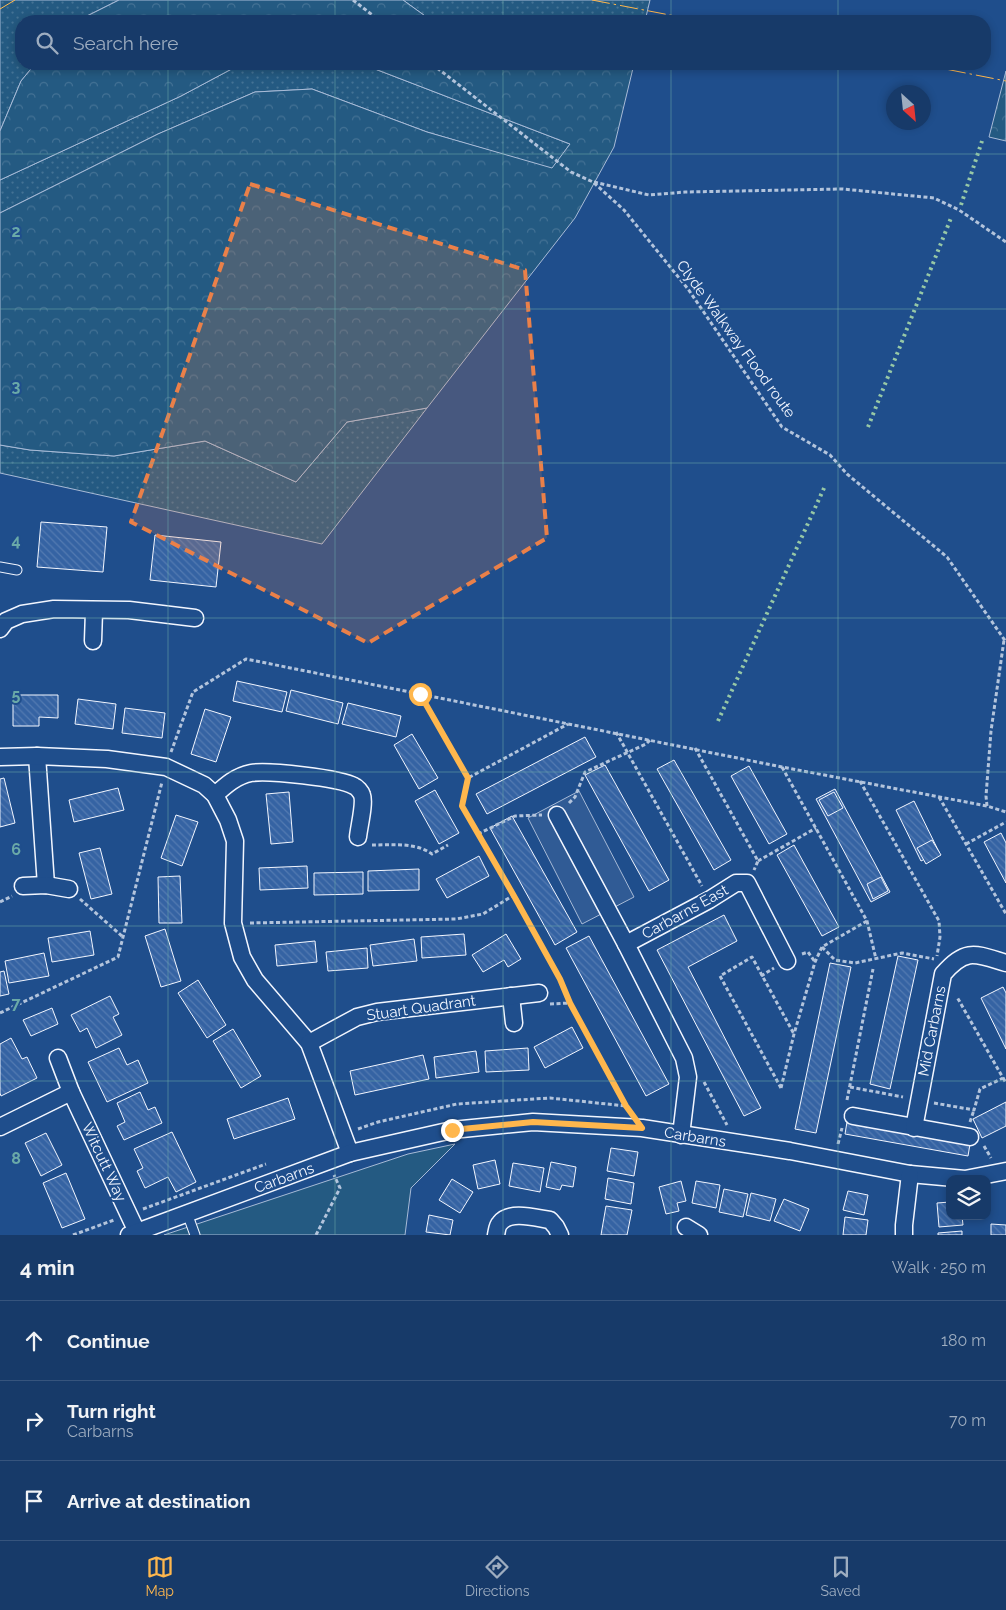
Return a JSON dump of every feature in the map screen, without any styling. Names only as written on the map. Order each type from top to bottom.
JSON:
[{"type":"street","points":[[2,622],[22,614],[54,609],[129,610],[195,618]]},
{"type":"street","points":[[93,641],[94,610]]},
{"type":"street","points":[[37,756],[46,885]]},
{"type":"street","points":[[0,757],[37,756],[107,759],[166,767],[204,785],[215,795],[228,820],[235,841],[233,924],[242,957],[255,980],[309,1044],[350,1153]]},
{"type":"street","points":[[215,795],[231,780],[250,773],[266,772],[328,779],[354,786],[362,794],[363,800],[358,837]]},
{"type":"street","name":"Carbarns East","points":[[557,815],[684,1058],[687,1068],[688,1085],[681,1135]]},
{"type":"street","name":"Carbarns East","points":[[626,944],[709,900],[736,883],[747,884],[788,961]]},
{"type":"street","points":[[23,886],[46,885],[69,888]]},
{"type":"street","name":"Mid Carbarns","points":[[914,1128],[943,974],[952,963],[962,957],[975,954],[1006,962]]},
{"type":"street","name":"Stuart Quadrant","points":[[309,1044],[357,1017],[377,1012],[539,993]]},
{"type":"street","points":[[511,996],[514,1023]]},
{"type":"street","name":"Witcutt Way","points":[[58,1058],[71,1092],[129,1214],[133,1233]]},
{"type":"street","points":[[0,1127],[71,1092]]},
{"type":"street","points":[[847,1115],[970,1137]]},
{"type":"street","name":"Carbarns","points":[[133,1233],[350,1153],[452,1130],[533,1122],[642,1128],[910,1174],[965,1179],[1006,1171]]},
{"type":"street","points":[[904,1235],[910,1174]]},
{"type":"street","points":[[496,1235],[499,1224],[507,1217],[518,1216],[550,1220],[560,1235]]},
{"type":"lane","points":[[0,567],[17,570]]},
{"type":"lane","points":[[187,1213],[195,1235]]},
{"type":"path","points":[[353,0],[372,15]]},
{"type":"path","name":"Clyde Walkway Flood route","points":[[440,70],[571,172],[593,182],[624,210],[688,289],[782,427],[830,455],[847,474],[947,557],[1005,641]]},
{"type":"path","points":[[593,182],[649,195],[685,192],[843,189],[934,198],[959,210],[1006,242]]},
{"type":"path","points":[[987,806],[986,796],[991,731],[1005,641]]},
{"type":"path","points":[[0,1014],[118,957],[166,767],[194,692],[246,659],[651,739],[782,767],[987,806],[1006,812]]},
{"type":"path","points":[[420,694],[468,778],[462,806],[560,979],[570,1003],[626,1106],[642,1128]]},
{"type":"path","points":[[468,778],[569,723]]},
{"type":"path","points":[[616,732],[709,900]]},
{"type":"path","points":[[478,834],[515,816],[557,815],[575,797],[586,772],[646,744],[651,739]]},
{"type":"path","points":[[695,748],[758,861]]},
{"type":"path","points":[[782,767],[867,921],[876,960]]},
{"type":"path","points":[[822,947],[835,960],[854,963],[876,960],[902,953],[936,959],[940,937],[939,921],[860,781]]},
{"type":"path","points":[[939,797],[1006,914]]},
{"type":"path","points":[[966,844],[1006,822]]},
{"type":"path","points":[[747,884],[758,861],[816,828]]},
{"type":"path","points":[[358,837],[361,845],[412,846],[426,849],[432,854],[448,846]]},
{"type":"path","points":[[69,888],[123,937]]},
{"type":"path","points":[[233,924],[456,919],[483,914],[514,896]]},
{"type":"path","points":[[794,1034],[752,957],[720,976],[781,1088],[794,1034],[815,962],[822,947],[867,921]]},
{"type":"path","points":[[835,1160],[847,1115],[850,1087],[873,969]]},
{"type":"path","points":[[943,974],[1006,1083]]},
{"type":"path","points":[[700,1074],[736,1143]]},
{"type":"path","points":[[850,1087],[974,1110],[980,1089],[1003,1078]]},
{"type":"path","points":[[73,1235],[266,1164]]},
{"type":"highlighted area","points":[[250,184],[525,270],[547,538],[368,643],[131,522]]},
{"type":"green space","points":[[0,0],[119,0],[89,15],[15,15],[15,70],[30,70],[21,81],[0,131]]},
{"type":"green space","points":[[119,0],[403,0],[424,15],[89,15]]},
{"type":"green space","points":[[403,0],[650,0],[646,15],[424,15]]},
{"type":"green space","points":[[30,70],[230,70],[181,96],[0,180],[0,131],[21,81]]},
{"type":"green space","points":[[230,70],[378,70],[570,144],[552,169],[427,132],[312,89],[255,92],[158,134],[0,213],[0,180],[181,96]]},
{"type":"green space","points":[[378,70],[633,70],[614,147],[575,218],[427,408],[347,422],[296,482],[205,441],[114,456],[30,450],[0,445],[0,213],[158,134],[255,92],[312,89],[427,132],[552,168],[570,144]]},
{"type":"green space","points":[[1006,71],[1006,141],[989,137]]},
{"type":"green space","points":[[427,408],[322,544],[0,473],[0,445],[30,450],[114,456],[205,441],[296,482],[347,422]]},
{"type":"green space","points":[[455,1144],[411,1188],[405,1235],[164,1235],[408,1154]]},
{"type":"shaded area","points":[[579,791],[634,897],[582,924],[528,818]]},
{"type":"building","points":[[41,522],[107,527],[103,572],[37,567]]},
{"type":"building","points":[[155,535],[221,542],[216,587],[150,580]]},
{"type":"building","points":[[237,681],[287,692],[282,712],[233,701]]},
{"type":"building","points":[[291,690],[343,703],[338,724],[286,711]]},
{"type":"building","points":[[13,695],[58,695],[58,718],[39,717],[39,726],[13,726]]},
{"type":"building","points":[[78,699],[116,704],[113,729],[75,724]]},
{"type":"building","points":[[348,703],[401,716],[396,737],[342,724]]},
{"type":"building","points":[[125,708],[165,713],[162,738],[122,733]]},
{"type":"building","points":[[205,709],[231,717],[216,762],[191,754]]},
{"type":"building","points":[[412,734],[438,778],[419,789],[394,745]]},
{"type":"building","points":[[585,737],[596,757],[487,814],[476,794]]},
{"type":"building","points":[[674,760],[731,860],[714,870],[657,769]]},
{"type":"building","points":[[605,765],[669,880],[649,891],[585,775]]},
{"type":"building","points":[[749,766],[787,834],[769,844],[731,776]]},
{"type":"building","points":[[4,778],[15,823],[0,827],[0,779]]},
{"type":"building","points":[[118,788],[124,810],[74,822],[69,800]]},
{"type":"building","points":[[835,789],[890,892],[871,902],[816,799]]},
{"type":"building","points":[[435,790],[459,833],[439,844],[415,801]]},
{"type":"building","points":[[289,792],[293,842],[271,844],[266,794]]},
{"type":"building","points":[[834,792],[843,808],[828,816],[819,800]]},
{"type":"building","points":[[914,801],[939,852],[921,861],[896,810]]},
{"type":"building","points":[[176,815],[198,822],[182,866],[161,858]]},
{"type":"building","points":[[512,816],[577,932],[555,945],[490,828]]},
{"type":"building","points":[[1001,833],[1006,843],[1006,883],[984,842]]},
{"type":"building","points":[[932,840],[941,855],[926,864],[917,848]]},
{"type":"building","points":[[794,845],[839,927],[822,936],[777,855]]},
{"type":"building","points":[[100,848],[112,894],[91,899],[79,853]]},
{"type":"building","points":[[479,856],[489,876],[447,898],[436,879]]},
{"type":"building","points":[[307,866],[308,888],[260,890],[259,868]]},
{"type":"building","points":[[419,869],[419,890],[368,891],[368,871]]},
{"type":"building","points":[[363,872],[363,894],[314,895],[314,873]]},
{"type":"building","points":[[180,876],[182,923],[159,923],[158,877]]},
{"type":"building","points":[[881,877],[888,891],[873,899],[867,884]]},
{"type":"building","points":[[724,915],[737,941],[688,967],[761,1108],[744,1116],[657,950]]},
{"type":"building","points":[[165,929],[181,981],[161,987],[145,936]]},
{"type":"building","points":[[90,931],[94,955],[52,962],[48,938]]},
{"type":"building","points":[[464,934],[466,955],[422,958],[421,937]]},
{"type":"building","points":[[506,934],[521,959],[508,967],[504,960],[483,972],[472,955]]},
{"type":"building","points":[[589,936],[669,1084],[646,1096],[566,948]]},
{"type":"building","points":[[414,939],[417,961],[373,966],[370,945]]},
{"type":"building","points":[[315,941],[317,962],[277,966],[275,945]]},
{"type":"building","points":[[367,948],[368,968],[328,971],[326,952]]},
{"type":"building","points":[[44,953],[49,976],[9,983],[5,961]]},
{"type":"building","points":[[898,956],[918,960],[890,1089],[870,1084]]},
{"type":"building","points":[[830,963],[851,967],[816,1133],[795,1129]]},
{"type":"building","points":[[4,971],[9,994],[0,996],[0,972]]},
{"type":"building","points":[[198,980],[226,1025],[207,1038],[178,993]]},
{"type":"building","points":[[1003,987],[1006,993],[1006,1049],[981,998]]},
{"type":"building","points":[[110,996],[119,1014],[113,1017],[122,1035],[96,1048],[87,1028],[80,1032],[71,1015]]},
{"type":"building","points":[[52,1008],[58,1024],[31,1036],[23,1020]]},
{"type":"building","points":[[572,1027],[583,1048],[545,1068],[534,1047]]},
{"type":"building","points":[[233,1029],[261,1076],[241,1088],[213,1041]]},
{"type":"building","points":[[11,1038],[22,1059],[27,1057],[37,1078],[1,1096],[0,1044]]},
{"type":"building","points":[[119,1048],[127,1065],[138,1060],[148,1083],[107,1102],[88,1062]]},
{"type":"building","points":[[528,1048],[529,1070],[486,1072],[485,1051]]},
{"type":"building","points":[[476,1051],[479,1072],[436,1078],[434,1057]]},
{"type":"building","points":[[423,1055],[429,1079],[355,1095],[350,1071]]},
{"type":"building","points":[[140,1092],[148,1110],[155,1107],[162,1123],[124,1140],[117,1126],[125,1122],[117,1103]]},
{"type":"building","points":[[288,1098],[295,1119],[234,1139],[227,1119]]},
{"type":"building","points":[[1006,1102],[1006,1126],[982,1138],[973,1119]]},
{"type":"building","points":[[847,1122],[970,1144],[968,1156],[845,1134]]},
{"type":"building","points":[[172,1132],[196,1182],[176,1192],[168,1177],[145,1188],[137,1171],[143,1168],[134,1149]]},
{"type":"building","points":[[46,1133],[62,1165],[41,1176],[25,1143]]},
{"type":"building","points":[[611,1148],[638,1152],[634,1176],[607,1171]]},
{"type":"building","points":[[495,1160],[500,1184],[478,1189],[473,1165]]},
{"type":"building","points":[[551,1162],[576,1167],[573,1187],[562,1185],[560,1190],[546,1187]]},
{"type":"building","points":[[513,1163],[544,1168],[540,1192],[509,1186]]},
{"type":"building","points":[[66,1173],[85,1219],[62,1228],[43,1183]]},
{"type":"building","points":[[608,1178],[634,1183],[631,1204],[605,1199]]},
{"type":"building","points":[[452,1179],[473,1192],[460,1213],[439,1200]]},
{"type":"building","points":[[681,1181],[686,1201],[677,1203],[679,1211],[666,1214],[659,1187]]},
{"type":"building","points":[[696,1181],[720,1185],[716,1208],[692,1203]]},
{"type":"building","points":[[724,1189],[748,1194],[743,1217],[719,1212]]},
{"type":"building","points":[[848,1191],[868,1195],[864,1215],[843,1210]]},
{"type":"building","points":[[751,1193],[776,1199],[770,1221],[746,1215]]},
{"type":"building","points":[[784,1199],[809,1209],[800,1231],[774,1221]]},
{"type":"building","points":[[946,1202],[946,1220],[962,1220],[963,1225],[939,1227],[937,1203]]},
{"type":"building","points":[[606,1206],[632,1210],[627,1235],[601,1235]]},
{"type":"building","points":[[429,1215],[453,1220],[450,1235],[426,1232]]},
{"type":"building","points":[[845,1217],[868,1220],[866,1235],[843,1235]]},
{"type":"building","points":[[991,1224],[1006,1225],[1006,1235],[991,1235]]},
{"type":"building","points":[[962,1231],[962,1235],[938,1235],[938,1233]]},
{"type":"hedge","points":[[961,205],[982,141]]},
{"type":"hedge","points":[[868,427],[951,218]]},
{"type":"hedge","points":[[718,721],[825,486]]},
{"type":"power","points":[[0,9],[15,0]]},
{"type":"power","points":[[592,0],[670,15]]},
{"type":"power","points":[[950,70],[1006,81]]},
{"type":"route","points":[[420,694],[468,778],[462,806],[560,979],[570,1003],[626,1106],[642,1128],[533,1122],[452,1130]]}]
